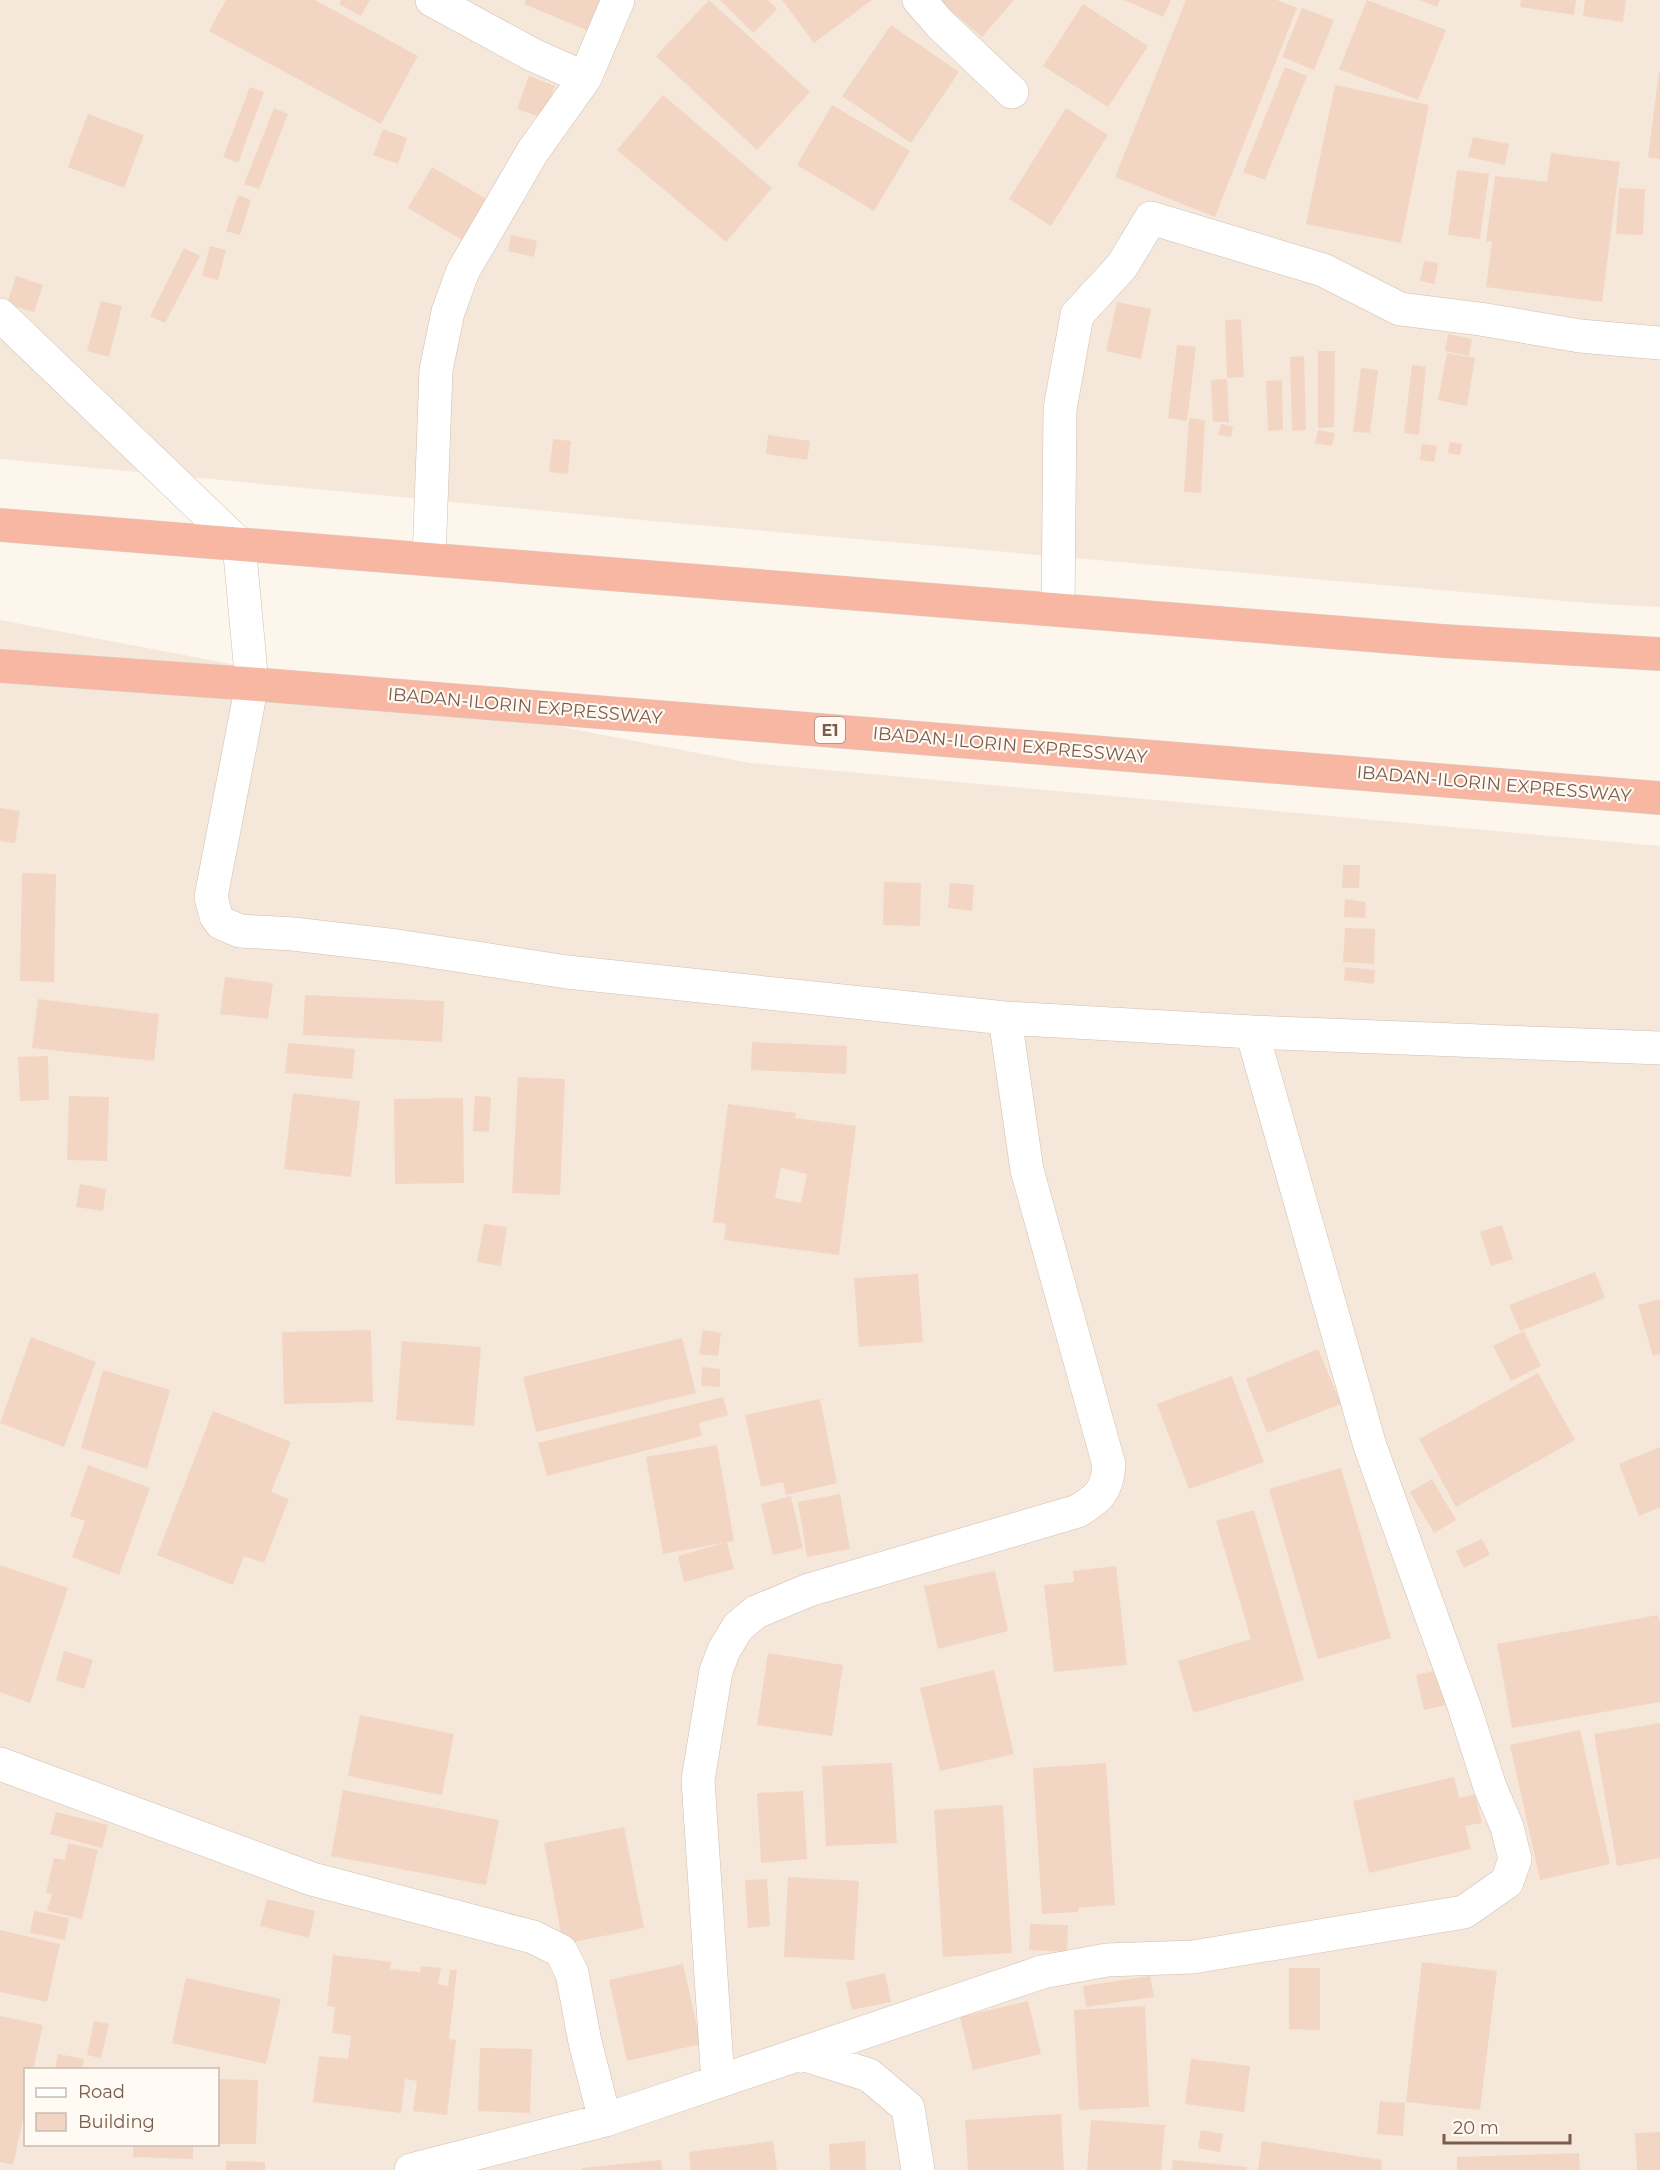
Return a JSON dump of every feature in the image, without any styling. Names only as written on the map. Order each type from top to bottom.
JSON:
[{"type":"highway","points":[[0,525],[1443,641],[1660,654]]},
{"type":"highway","name":"IBADAN-ILORIN EXPRESSWAY","points":[[0,666],[252,684],[1660,798]]},
{"type":"street","points":[[432,0],[533,55],[585,78]]},
{"type":"street","points":[[429,559],[436,370],[448,312],[463,271],[533,151],[585,78],[618,0]]},
{"type":"street","points":[[919,0],[940,24],[1012,93]]},
{"type":"street","points":[[1058,609],[1060,409],[1077,315],[1122,266],[1150,218],[1323,270],[1400,309],[1580,336],[1660,343]]},
{"type":"street","points":[[0,315],[239,544],[252,684],[211,897],[216,916],[221,923],[240,931],[292,934],[397,946],[567,972],[1005,1018],[1252,1032],[1660,1048]]},
{"type":"street","points":[[718,2082],[698,1780],[716,1671],[724,1650],[738,1627],[756,1612],[809,1590],[1078,1511],[1101,1495],[1107,1480],[1108,1465],[1027,1170],[1005,1018]]},
{"type":"street","points":[[411,2170],[605,2120],[1042,1972],[1107,1960],[1193,1956],[1464,1912],[1507,1882],[1515,1859],[1507,1827],[1490,1787],[1464,1706],[1370,1446],[1252,1032]]},
{"type":"street","points":[[0,1764],[312,1879],[533,1937],[561,1951],[572,1973],[585,2043],[605,2120]]},
{"type":"street","points":[[802,2054],[868,2075],[908,2108],[918,2170]]},
{"type":"shaded area","points":[[0,0],[1660,0],[1660,607],[1599,604],[652,521],[0,459]]},
{"type":"shaded area","points":[[0,620],[750,763],[1660,846],[1660,2170],[0,2170]]},
{"type":"building","points":[[226,0],[315,0],[418,56],[381,124],[209,31]]},
{"type":"building","points":[[341,0],[370,0],[361,16],[339,4]]},
{"type":"building","points":[[526,0],[605,0],[591,32],[524,4]]},
{"type":"building","points":[[709,0],[810,92],[757,150],[656,56]]},
{"type":"building","points":[[720,0],[768,0],[777,9],[753,33]]},
{"type":"building","points":[[782,0],[872,0],[814,43]]},
{"type":"building","points":[[938,0],[1014,0],[982,37]]},
{"type":"building","points":[[1124,0],[1171,0],[1163,17]]},
{"type":"building","points":[[1186,0],[1277,0],[1297,8],[1215,217],[1115,177]]},
{"type":"building","points":[[1367,0],[1446,30],[1418,100],[1339,69]]},
{"type":"building","points":[[1419,0],[1440,0],[1437,7]]},
{"type":"building","points":[[1521,0],[1576,0],[1574,15],[1520,7]]},
{"type":"building","points":[[1585,0],[1626,0],[1623,22],[1583,16]]},
{"type":"building","points":[[1083,4],[1148,46],[1108,107],[1043,66]]},
{"type":"building","points":[[1302,8],[1334,20],[1314,70],[1282,57]]},
{"type":"building","points":[[891,25],[959,72],[911,143],[842,96]]},
{"type":"building","points":[[1285,67],[1307,76],[1265,180],[1243,172]]},
{"type":"building","points":[[1660,73],[1660,159],[1648,157]]},
{"type":"building","points":[[529,76],[555,86],[543,118],[517,109]]},
{"type":"building","points":[[1335,85],[1429,105],[1401,243],[1306,224]]},
{"type":"building","points":[[250,87],[264,92],[238,163],[223,157]]},
{"type":"building","points":[[663,95],[772,188],[726,242],[617,150]]},
{"type":"building","points":[[832,105],[910,151],[874,211],[797,165]]},
{"type":"building","points":[[274,108],[288,114],[259,189],[244,184]]},
{"type":"building","points":[[1066,108],[1108,135],[1051,226],[1009,199]]},
{"type":"building","points":[[88,114],[144,135],[124,188],[68,167]]},
{"type":"building","points":[[383,129],[407,138],[398,164],[373,155]]},
{"type":"building","points":[[1473,137],[1509,144],[1505,165],[1468,157]]},
{"type":"building","points":[[1551,153],[1620,162],[1602,302],[1486,287],[1492,242],[1486,241],[1495,176],[1547,182]]},
{"type":"building","points":[[432,167],[493,203],[469,244],[408,208]]},
{"type":"building","points":[[1457,170],[1489,174],[1480,239],[1448,235]]},
{"type":"building","points":[[1619,188],[1645,189],[1643,235],[1616,234]]},
{"type":"building","points":[[238,195],[251,200],[240,235],[226,231]]},
{"type":"building","points":[[511,235],[537,241],[534,257],[508,251]]},
{"type":"building","points":[[210,246],[226,250],[218,280],[202,276]]},
{"type":"building","points":[[184,248],[200,256],[165,323],[150,316]]},
{"type":"building","points":[[1424,261],[1438,263],[1435,284],[1420,281]]},
{"type":"building","points":[[16,276],[43,285],[34,312],[7,304]]},
{"type":"building","points":[[101,301],[122,306],[109,357],[87,351]]},
{"type":"building","points":[[1117,302],[1151,309],[1141,359],[1106,351]]},
{"type":"building","points":[[1241,319],[1244,377],[1227,378],[1225,320]]},
{"type":"building","points":[[1448,334],[1472,339],[1469,356],[1445,351]]},
{"type":"building","points":[[1177,345],[1196,347],[1187,421],[1168,418]]},
{"type":"building","points":[[1318,351],[1335,351],[1334,427],[1318,428]]},
{"type":"building","points":[[1447,353],[1475,358],[1467,406],[1438,400]]},
{"type":"building","points":[[1304,356],[1306,430],[1292,431],[1290,357]]},
{"type":"building","points":[[1412,365],[1426,367],[1419,435],[1404,433]]},
{"type":"building","points":[[1361,368],[1378,370],[1370,433],[1353,432]]},
{"type":"building","points":[[1227,379],[1229,422],[1213,422],[1211,380]]},
{"type":"building","points":[[1282,380],[1283,430],[1268,431],[1266,381]]},
{"type":"building","points":[[1189,418],[1205,420],[1201,493],[1184,492]]},
{"type":"building","points":[[1221,424],[1233,427],[1231,437],[1218,435]]},
{"type":"building","points":[[1318,430],[1335,433],[1332,446],[1315,443]]},
{"type":"building","points":[[768,435],[810,441],[807,460],[766,454]]},
{"type":"building","points":[[553,439],[571,441],[568,474],[549,472]]},
{"type":"building","points":[[1450,442],[1462,444],[1460,455],[1448,453]]},
{"type":"building","points":[[1422,444],[1437,446],[1434,462],[1420,460]]},
{"type":"building","points":[[0,808],[20,811],[15,843],[0,841]]},
{"type":"building","points":[[1343,865],[1360,865],[1359,888],[1342,888]]},
{"type":"building","points":[[22,873],[56,874],[54,982],[20,981]]},
{"type":"building","points":[[884,882],[921,883],[920,926],[883,925]]},
{"type":"building","points":[[950,883],[974,885],[972,911],[948,908]]},
{"type":"building","points":[[1345,899],[1366,902],[1365,918],[1344,917]]},
{"type":"building","points":[[1345,928],[1375,929],[1374,964],[1343,962]]},
{"type":"building","points":[[1345,967],[1375,970],[1374,984],[1344,980]]},
{"type":"building","points":[[225,977],[273,983],[268,1019],[220,1014]]},
{"type":"building","points":[[305,995],[444,1001],[442,1042],[303,1035]]},
{"type":"building","points":[[38,999],[159,1014],[154,1061],[32,1048]]},
{"type":"building","points":[[752,1042],[847,1046],[846,1074],[751,1070]]},
{"type":"building","points":[[288,1043],[355,1049],[352,1079],[285,1073]]},
{"type":"building","points":[[48,1056],[49,1100],[20,1101],[18,1057]]},
{"type":"building","points":[[518,1077],[565,1079],[560,1195],[512,1193]]},
{"type":"building","points":[[293,1093],[360,1101],[351,1177],[284,1169]]},
{"type":"building","points":[[69,1096],[109,1097],[107,1161],[67,1160]]},
{"type":"building","points":[[475,1096],[491,1097],[489,1132],[473,1131]]},
{"type":"building","points":[[463,1098],[464,1183],[395,1184],[394,1099]]},
{"type":"building","points":[[728,1104],[796,1113],[795,1118],[856,1126],[839,1255],[724,1240],[726,1224],[713,1222]],"holes":[[[781,1168],[807,1174],[801,1203],[775,1198]]]},
{"type":"building","points":[[80,1184],[106,1189],[103,1211],[76,1207]]},
{"type":"building","points":[[484,1224],[507,1227],[501,1266],[477,1262]]},
{"type":"building","points":[[1502,1225],[1513,1259],[1491,1266],[1480,1232]]},
{"type":"building","points":[[1595,1272],[1605,1298],[1520,1331],[1509,1305]]},
{"type":"building","points":[[918,1274],[923,1342],[859,1347],[854,1278]]},
{"type":"building","points":[[1660,1299],[1660,1354],[1653,1356],[1638,1305]]},
{"type":"building","points":[[371,1330],[373,1402],[284,1404],[282,1332]]},
{"type":"building","points":[[703,1330],[721,1333],[718,1356],[699,1354]]},
{"type":"building","points":[[1524,1331],[1541,1366],[1511,1381],[1493,1346]]},
{"type":"building","points":[[31,1337],[96,1362],[64,1447],[0,1423]]},
{"type":"building","points":[[682,1338],[696,1393],[536,1432],[523,1377]]},
{"type":"building","points":[[402,1341],[481,1347],[474,1426],[396,1420]]},
{"type":"building","points":[[1318,1349],[1341,1404],[1267,1433],[1246,1379]]},
{"type":"building","points":[[702,1367],[720,1369],[720,1387],[701,1386]]},
{"type":"building","points":[[103,1370],[170,1390],[147,1469],[81,1448]]},
{"type":"building","points":[[1538,1373],[1575,1440],[1456,1507],[1419,1439]]},
{"type":"building","points":[[1232,1376],[1264,1462],[1189,1489],[1157,1404]]},
{"type":"building","points":[[723,1397],[728,1415],[699,1423],[702,1436],[547,1476],[538,1443]]},
{"type":"building","points":[[820,1399],[837,1483],[786,1495],[783,1482],[761,1487],[745,1415]]},
{"type":"building","points":[[213,1411],[291,1442],[271,1492],[289,1499],[264,1563],[244,1556],[233,1585],[157,1555]]},
{"type":"building","points":[[717,1445],[734,1541],[663,1554],[646,1457]]},
{"type":"building","points":[[1660,1447],[1660,1507],[1639,1516],[1619,1464]]},
{"type":"building","points":[[88,1465],[150,1488],[119,1575],[72,1557],[85,1521],[70,1516]]},
{"type":"building","points":[[1341,1468],[1391,1638],[1318,1659],[1269,1489]]},
{"type":"building","points":[[1432,1479],[1456,1520],[1434,1533],[1410,1492]]},
{"type":"building","points":[[840,1494],[850,1549],[807,1557],[798,1502]]},
{"type":"building","points":[[791,1496],[803,1548],[773,1555],[761,1504]]},
{"type":"building","points":[[1254,1510],[1304,1680],[1193,1713],[1178,1661],[1251,1639],[1216,1521]]},
{"type":"building","points":[[1482,1539],[1490,1555],[1464,1568],[1456,1551]]},
{"type":"building","points":[[727,1542],[734,1569],[684,1582],[678,1556]]},
{"type":"building","points":[[0,1565],[68,1588],[30,1703],[0,1692]]},
{"type":"building","points":[[1116,1566],[1127,1665],[1054,1672],[1044,1585],[1074,1582],[1073,1571]]},
{"type":"building","points":[[995,1571],[1008,1631],[938,1649],[924,1586]]},
{"type":"building","points":[[1658,1615],[1660,1702],[1512,1728],[1497,1644]]},
{"type":"building","points":[[64,1651],[93,1660],[84,1689],[56,1680]]},
{"type":"building","points":[[768,1653],[843,1665],[832,1736],[757,1725]]},
{"type":"building","points":[[1441,1669],[1449,1704],[1424,1710],[1416,1675]]},
{"type":"building","points":[[994,1670],[1014,1754],[940,1771],[920,1688]]},
{"type":"building","points":[[360,1715],[454,1734],[442,1795],[348,1776]]},
{"type":"building","points":[[1660,1723],[1660,1858],[1617,1866],[1594,1734]]},
{"type":"building","points":[[1580,1730],[1610,1864],[1540,1880],[1510,1745]]},
{"type":"building","points":[[892,1763],[897,1843],[826,1846],[822,1766]]},
{"type":"building","points":[[1106,1763],[1115,1905],[1078,1908],[1078,1912],[1042,1914],[1033,1768]]},
{"type":"building","points":[[1454,1777],[1459,1798],[1475,1794],[1482,1823],[1465,1826],[1471,1849],[1369,1873],[1353,1801]]},
{"type":"building","points":[[343,1790],[499,1820],[486,1885],[331,1856]]},
{"type":"building","points":[[803,1791],[807,1859],[761,1863],[757,1793]]},
{"type":"building","points":[[1003,1805],[1012,1953],[943,1957],[934,1810]]},
{"type":"building","points":[[56,1812],[108,1825],[102,1848],[50,1834]]},
{"type":"building","points":[[624,1827],[644,1928],[563,1944],[544,1843]]},
{"type":"building","points":[[68,1843],[98,1850],[82,1919],[47,1911],[52,1894],[46,1893],[54,1858],[65,1860]]},
{"type":"building","points":[[788,1877],[859,1881],[854,1960],[784,1957]]},
{"type":"building","points":[[767,1879],[770,1926],[748,1928],[745,1880]]},
{"type":"building","points":[[267,1899],[315,1911],[309,1938],[260,1926]]},
{"type":"building","points":[[34,1911],[69,1918],[65,1940],[30,1933]]},
{"type":"building","points":[[1030,1924],[1068,1925],[1067,1952],[1029,1950]]},
{"type":"building","points":[[0,1930],[60,1944],[47,2002],[0,1992]]},
{"type":"building","points":[[333,1955],[391,1962],[390,1969],[420,1972],[421,1966],[441,1968],[438,1984],[448,1986],[450,1970],[457,1970],[449,2039],[456,2040],[447,2115],[413,2111],[417,2081],[405,2079],[401,2113],[313,2102],[319,2056],[348,2059],[351,2036],[332,2033],[335,2007],[327,2006]]},
{"type":"building","points":[[1422,1962],[1497,1971],[1480,2110],[1406,2102]]},
{"type":"building","points":[[683,1964],[701,2044],[627,2061],[609,1980]]},
{"type":"building","points":[[1289,1968],[1320,1968],[1320,2030],[1289,2029]]},
{"type":"building","points":[[885,1973],[891,2002],[852,2010],[846,1982]]},
{"type":"building","points":[[1150,1976],[1154,1997],[1086,2007],[1083,1986]]},
{"type":"building","points":[[186,1978],[281,1999],[266,2064],[172,2043]]},
{"type":"building","points":[[1028,2001],[1041,2054],[973,2070],[960,2017]]},
{"type":"building","points":[[1145,2006],[1149,2107],[1079,2110],[1074,2010]]},
{"type":"building","points":[[0,2016],[43,2025],[33,2068],[24,2068],[24,2115],[13,2165],[0,2162]]},
{"type":"building","points":[[94,2021],[109,2024],[101,2058],[87,2055]]},
{"type":"building","points":[[480,2048],[532,2049],[530,2113],[478,2111]]},
{"type":"building","points":[[58,2054],[84,2059],[82,2068],[55,2068]]},
{"type":"building","points":[[1191,2059],[1250,2066],[1244,2112],[1185,2104]]},
{"type":"building","points":[[219,2079],[258,2080],[256,2144],[219,2144]]},
{"type":"building","points":[[1380,2101],[1405,2103],[1403,2136],[1377,2134]]},
{"type":"building","points":[[1061,2114],[1064,2170],[968,2170],[965,2120]]},
{"type":"building","points":[[1091,2120],[1165,2125],[1161,2170],[1087,2170]]},
{"type":"building","points":[[1201,2130],[1223,2134],[1220,2152],[1198,2148]]},
{"type":"building","points":[[1660,2132],[1660,2170],[1637,2170],[1635,2133]]},
{"type":"building","points":[[773,2141],[777,2170],[691,2170],[689,2152]]},
{"type":"building","points":[[865,2141],[866,2170],[830,2170],[829,2144]]},
{"type":"building","points":[[1262,2141],[1382,2160],[1381,2170],[1258,2170]]},
{"type":"building","points":[[133,2146],[193,2146],[193,2159],[133,2157]]},
{"type":"building","points":[[1579,2153],[1580,2170],[1457,2170],[1457,2157]]},
{"type":"building","points":[[661,2160],[662,2170],[582,2170],[582,2168]]},
{"type":"building","points":[[1173,2160],[1247,2167],[1247,2170],[1172,2170]]},
{"type":"building","points":[[226,2161],[265,2162],[265,2170],[226,2170]]}]
